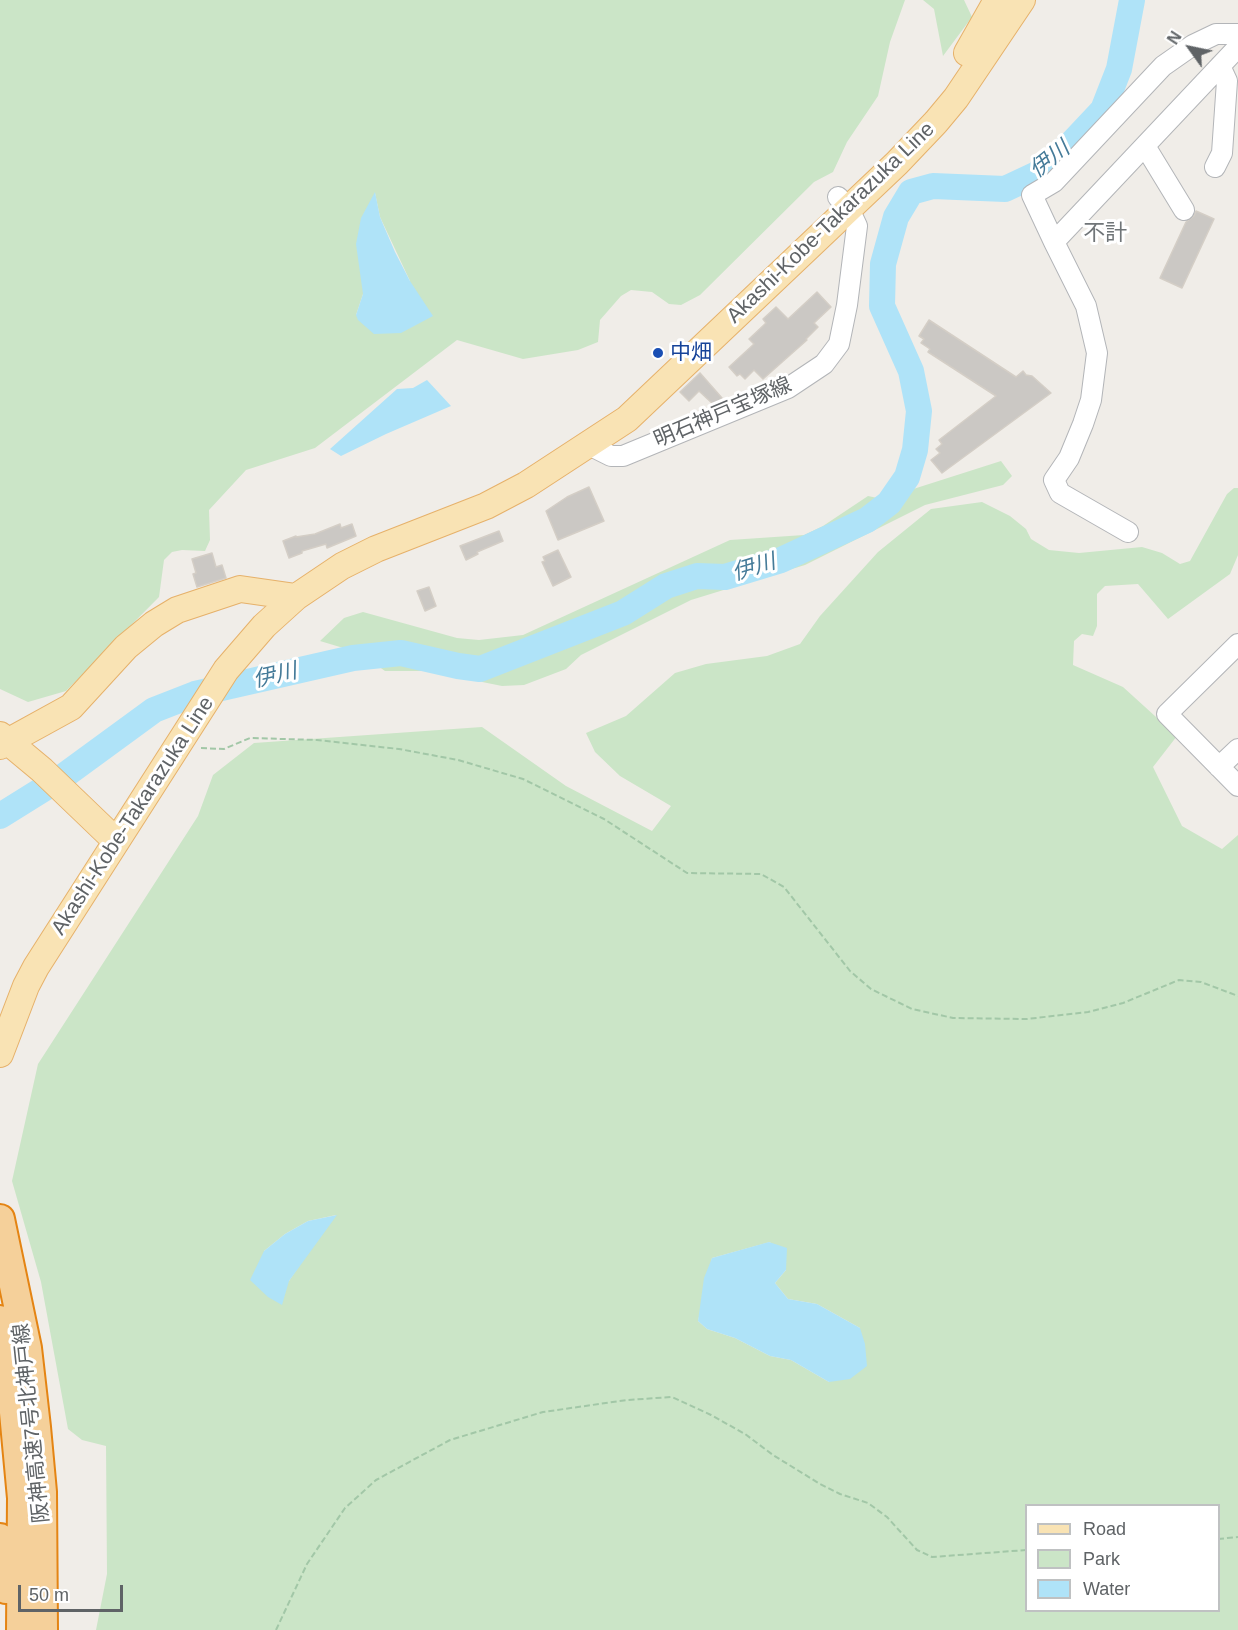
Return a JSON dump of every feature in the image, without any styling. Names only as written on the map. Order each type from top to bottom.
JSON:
[{"type":"highway","name":"阪神高速7号北神戸線","points":[[0,1219],[27,1348],[35,1418],[42,1492],[43,1630]]},
{"type":"highway","name":"阪神高速7号北神戸線","points":[[0,1320],[12,1391],[22,1498],[21,1630]]},
{"type":"highway","points":[[0,1538],[11,1630]]},
{"type":"main road","name":"Akashi-Kobe-Takarazuka Line","points":[[844,203],[929,105],[963,59],[997,0]]},
{"type":"main road","name":"Akashi-Kobe-Takarazuka Line","points":[[0,1054],[26,986],[36,967],[226,670],[264,626],[296,597],[324,577],[376,549],[486,506],[567,460],[587,444],[627,419],[844,203],[936,122],[956,98],[1022,0]]},
{"type":"main road","points":[[116,841],[42,770],[3,741],[71,707],[126,647],[154,624],[177,610],[240,589],[296,597]]},
{"type":"main road","points":[[0,1387],[12,1519],[11,1630]]},
{"type":"street","points":[[1128,532],[1060,493],[1053,480],[1069,458],[1083,424],[1091,400],[1097,353],[1086,306],[1032,195],[1053,182],[1163,66],[1193,45],[1216,34],[1238,34]]},
{"type":"street","points":[[1054,242],[1238,47]]},
{"type":"street","points":[[1215,167],[1222,153],[1215,139],[1227,81],[1220,66]]},
{"type":"street","points":[[1145,146],[1184,210]]},
{"type":"street","name":"明石神戸宝塚線","points":[[587,444],[611,456],[623,456],[788,388],[824,364],[839,344],[847,305],[857,226],[844,203]]},
{"type":"street","points":[[1238,644],[1167,714],[1238,786]]},
{"type":"street","points":[[1220,767],[1238,749]]},
{"type":"path","points":[[177,745],[224,749],[250,738],[317,740],[399,749],[458,760],[523,778],[604,819],[687,873],[761,874],[784,887],[850,971],[871,989],[912,1009],[953,1017],[1027,1019],[1088,1011],[1123,1003],[1179,980],[1201,982],[1238,996]]},
{"type":"path","points":[[276,1630],[307,1564],[345,1508],[376,1480],[450,1440],[543,1412],[627,1400],[672,1397],[711,1415],[745,1434],[773,1455],[820,1484],[840,1494],[868,1503],[887,1517],[917,1550],[932,1557],[1025,1550]]},
{"type":"path","points":[[1220,1539],[1238,1537]]},
{"type":"green space","points":[[0,0],[905,0],[890,42],[878,96],[847,142],[833,172],[814,182],[700,295],[681,305],[669,304],[652,292],[631,290],[621,296],[600,320],[598,342],[578,350],[523,359],[457,340],[315,448],[246,470],[209,510],[210,540],[205,551],[172,552],[164,560],[159,597],[66,691],[28,702],[0,689]],"holes":[[[375,193],[380,217],[410,281],[356,315],[363,294]]]},
{"type":"green space","points":[[923,0],[964,0],[972,17],[943,56],[934,9]]},
{"type":"green space","points":[[1001,461],[1012,476],[1003,485],[925,505],[805,565],[691,600],[581,655],[566,669],[524,685],[502,686],[428,671],[385,671],[360,653],[320,641],[344,618],[363,612],[457,638],[479,640],[523,635],[730,540],[804,535],[823,526],[868,496],[882,499]]},
{"type":"green space","points":[[1234,488],[1238,488],[1238,555],[1230,574],[1168,619],[1138,584],[1105,586],[1097,594],[1097,626],[1093,636],[1082,634],[1074,641],[1073,665],[1123,687],[1177,736],[1153,767],[1182,826],[1222,849],[1238,835],[1238,1630],[96,1630],[107,1574],[106,1446],[82,1440],[68,1429],[41,1282],[12,1181],[38,1064],[198,816],[213,775],[254,743],[482,727],[566,786],[652,831],[671,806],[620,776],[595,752],[586,733],[626,716],[675,673],[706,664],[767,656],[800,644],[820,616],[878,552],[931,509],[982,502],[1010,516],[1026,529],[1031,539],[1049,550],[1079,553],[1142,547],[1162,553],[1180,564],[1190,561],[1227,494]],"holes":[[[336,1215],[289,1281],[264,1251],[285,1234],[308,1221]],[[770,1242],[786,1270],[775,1283],[788,1299],[817,1304],[860,1328],[829,1382],[791,1360],[770,1356],[735,1338],[707,1329],[698,1321],[712,1258]]]},
{"type":"water","points":[[375,192],[380,217],[395,252],[410,281],[433,316],[401,333],[374,334],[358,320],[356,315],[363,294],[356,244],[361,218]]},
{"type":"water","points":[[427,380],[451,406],[341,456],[330,449],[397,389],[413,388]]},
{"type":"water","points":[[337,1215],[289,1281],[282,1305],[268,1297],[250,1280],[264,1251],[285,1234],[308,1221]]},
{"type":"water","points":[[769,1242],[787,1248],[786,1270],[775,1283],[788,1299],[817,1304],[860,1328],[865,1344],[867,1366],[850,1379],[829,1382],[791,1360],[770,1356],[735,1338],[707,1329],[698,1321],[704,1278],[712,1258]]},
{"type":"building","points":[[1196,211],[1214,219],[1182,288],[1160,278],[1186,222],[1194,216]]},
{"type":"building","points":[[817,292],[831,307],[814,323],[818,327],[807,340],[763,379],[754,370],[745,379],[740,374],[737,376],[729,367],[754,344],[749,339],[766,323],[763,319],[776,307],[788,319]]},
{"type":"building","points":[[929,320],[1016,377],[1023,371],[1026,375],[1032,376],[1051,393],[942,473],[931,460],[940,453],[936,449],[942,444],[939,440],[996,396],[928,352],[930,349],[921,343],[924,339],[919,336]]},
{"type":"building","points":[[700,373],[722,398],[714,405],[699,391],[689,401],[680,392]]},
{"type":"building","points":[[589,487],[604,521],[558,540],[546,511],[567,497]]},
{"type":"building","points":[[340,524],[341,528],[352,524],[356,536],[327,548],[326,544],[302,551],[289,558],[283,541],[296,536],[315,534]]},
{"type":"building","points":[[499,531],[503,541],[477,552],[478,554],[466,560],[460,546]]},
{"type":"building","points":[[558,550],[571,577],[553,586],[542,562],[545,561],[543,557]]},
{"type":"building","points":[[212,553],[216,567],[222,565],[226,578],[197,587],[192,559]]},
{"type":"building","points":[[429,587],[436,606],[425,611],[417,591]]},
{"type":"waterway","name":"伊川","points":[[0,816],[61,778],[154,710],[195,694],[353,658],[401,653],[480,669],[623,613],[666,586],[697,576],[725,577],[781,560],[867,520],[889,503],[907,477],[915,450],[919,411],[911,371],[882,306],[883,264],[896,217],[911,192],[933,186],[1005,189],[1037,174],[1072,143],[1103,110],[1119,69],[1132,0]]},
{"type":"place","name":"中畑","points":[[658,353]]},
{"type":"district","name":"不計","points":[[1105,234]]}]
